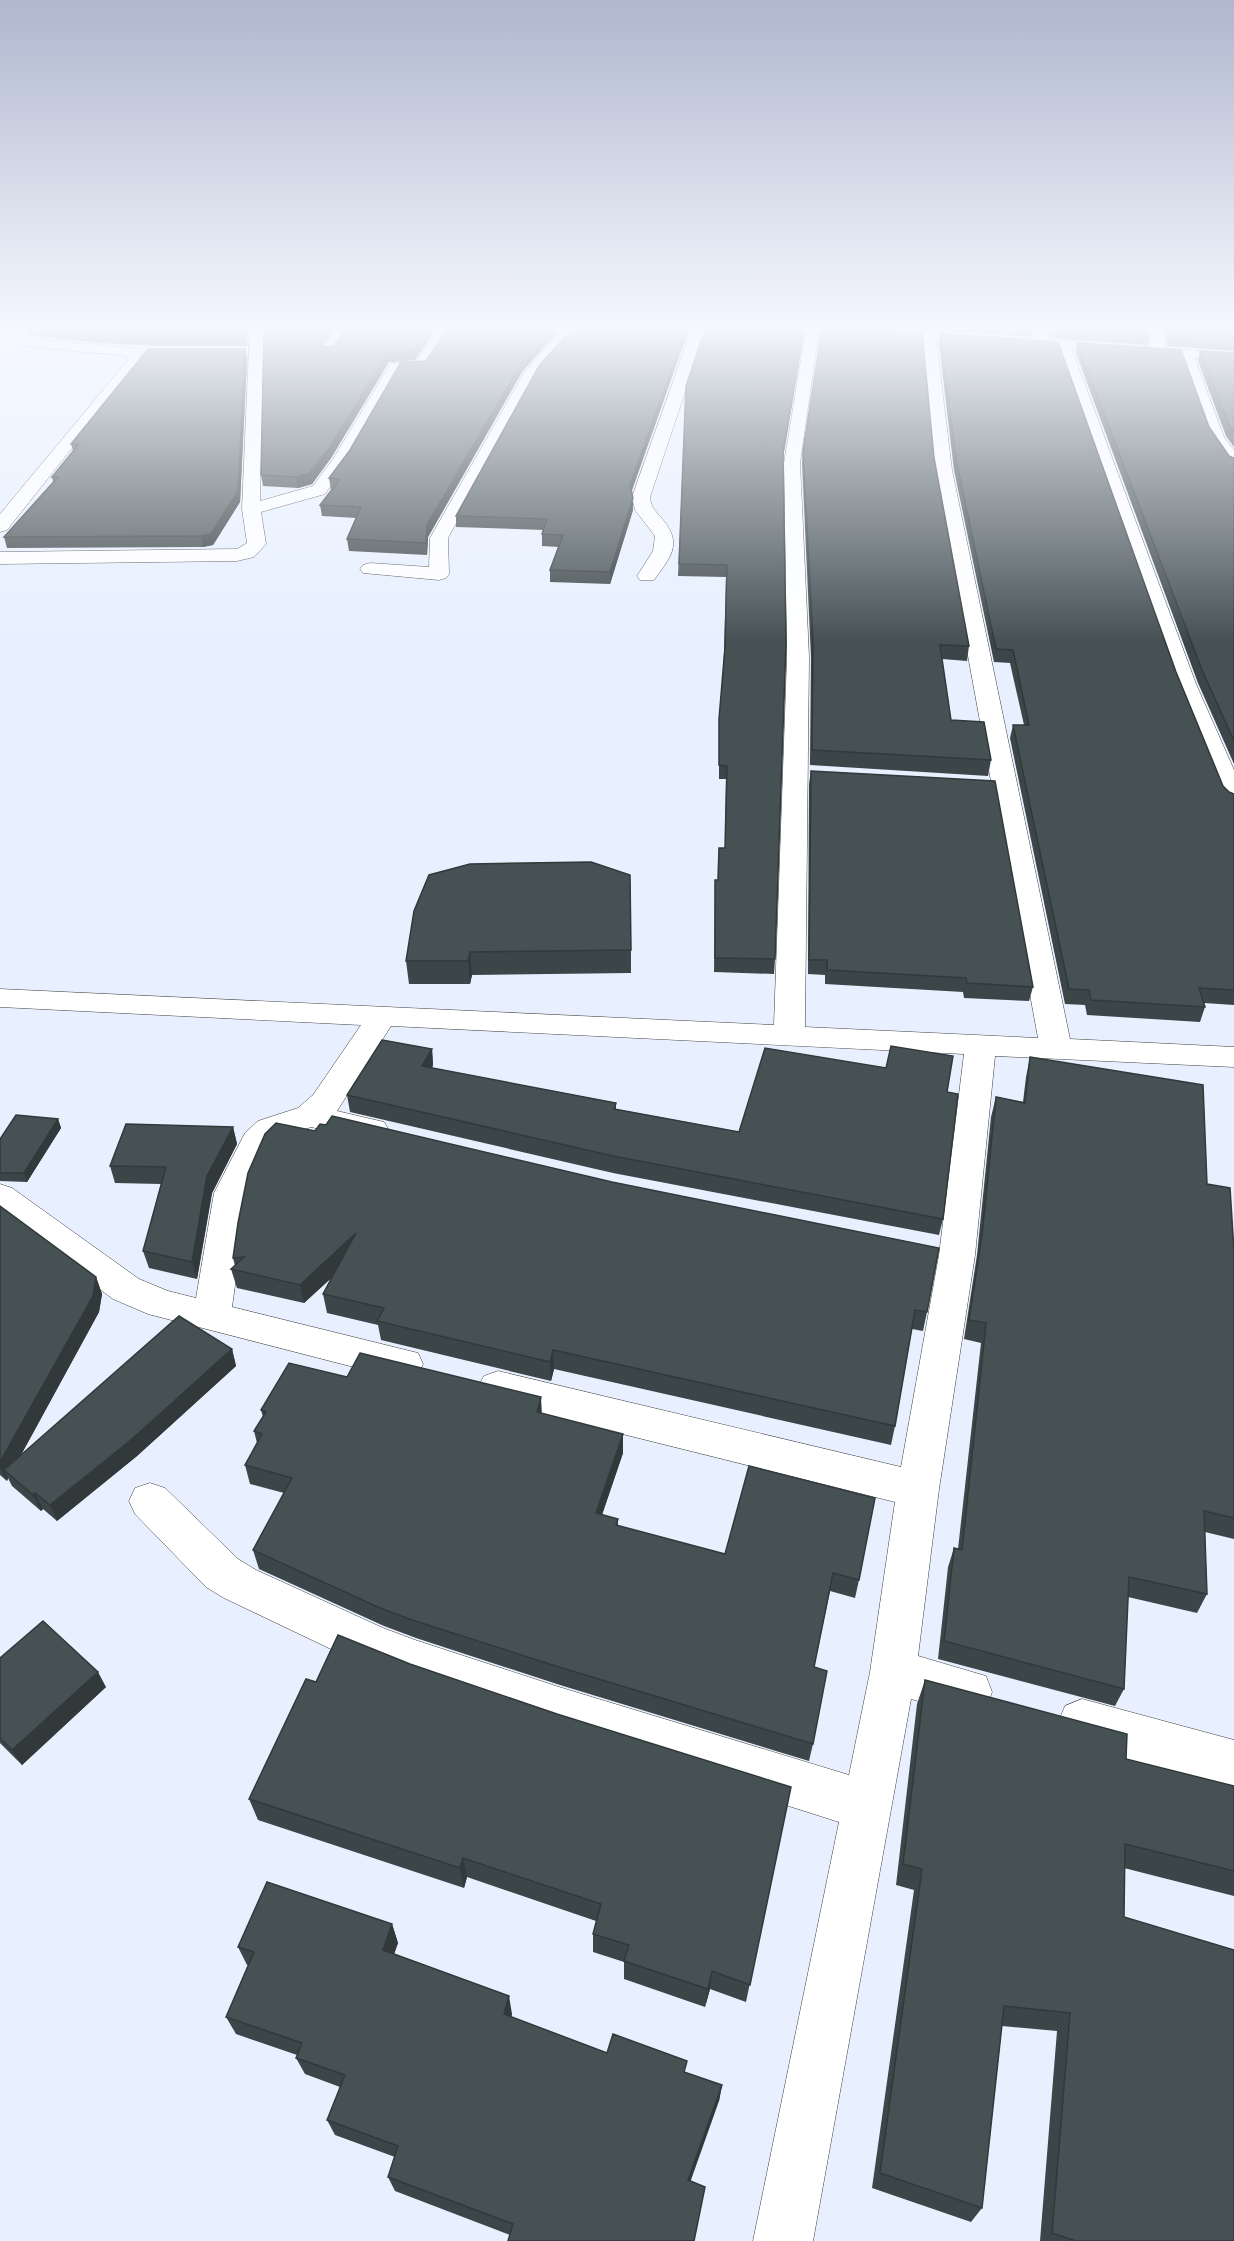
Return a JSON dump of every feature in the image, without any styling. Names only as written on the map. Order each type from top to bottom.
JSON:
[{"type":"street","points":[[0,526],[75,434]]},
{"type":"street","points":[[0,558],[247,553],[257,544],[251,509],[251,434]]},
{"type":"street","points":[[251,509],[319,490],[356,434]]},
{"type":"street","points":[[370,569],[439,574],[439,538],[497,434]]},
{"type":"street","points":[[647,576],[664,547],[665,538],[641,504],[641,497],[663,434]]},
{"type":"street","points":[[789,1036],[806,775],[798,657],[792,463],[797,434]]},
{"type":"street","points":[[941,434],[943,470],[991,785],[1056,1048]]},
{"type":"street","points":[[1095,434],[1185,684],[1234,799]]},
{"type":"street","points":[[1215,434],[1234,462]]},
{"type":"street","points":[[0,998],[1234,1057]]},
{"type":"street","points":[[212,1317],[226,1212],[236,1180],[257,1141],[270,1129],[309,1116],[325,1103],[382,1016]]},
{"type":"street","points":[[783,2241],[893,1672],[918,1489],[940,1252],[981,1045]]},
{"type":"street","points":[[309,1116],[403,1138]]},
{"type":"street","points":[[0,1197],[126,1290],[161,1304],[918,1489]]},
{"type":"street","points":[[150,1500],[222,1573],[240,1584],[372,1646],[548,1707],[868,1806]]},
{"type":"street","points":[[893,1672],[1234,1764]]},
{"type":"building","points":[[79,434],[241,434],[238,491],[211,534],[201,536],[4,537],[58,477],[52,477],[79,444],[71,444]]},
{"type":"building","points":[[262,434],[338,434],[310,473],[296,477],[261,475]]},
{"type":"building","points":[[360,434],[480,434],[427,525],[426,543],[347,539],[361,507],[320,505],[340,479],[329,478]]},
{"type":"building","points":[[502,434],[648,434],[630,485],[633,498],[610,572],[550,570],[563,535],[542,534],[547,519],[456,516]]},
{"type":"building","points":[[684,434],[786,434],[783,452],[786,644],[775,959],[715,958],[715,880],[718,880],[719,848],[725,848],[727,766],[719,765],[719,719],[725,647],[727,565],[679,564]]},
{"type":"building","points":[[806,434],[932,434],[934,458],[969,646],[940,645],[951,720],[984,722],[991,760],[812,750],[813,643],[803,451]]},
{"type":"building","points":[[953,434],[1091,434],[1176,672],[1223,786],[1234,794],[1234,990],[1199,988],[1205,1007],[1091,1000],[1089,990],[1069,989],[1013,725],[1029,725],[1013,650],[996,649],[956,459]]},
{"type":"building","points":[[1112,434],[1214,434],[1229,456],[1234,458],[1234,741],[1202,670]]},
{"type":"building","points":[[811,771],[995,781],[1033,987],[967,983],[966,978],[827,970],[827,960],[809,960]]},
{"type":"building","points":[[591,862],[630,875],[631,950],[470,952],[468,961],[406,961],[414,911],[429,875],[470,864]]},
{"type":"building","points":[[382,1040],[432,1049],[422,1066],[616,1103],[614,1109],[739,1132],[765,1048],[886,1068],[891,1046],[953,1056],[947,1092],[958,1094],[943,1219],[613,1156],[347,1095]]},
{"type":"building","points":[[1030,1057],[1203,1085],[1207,1184],[1230,1188],[1234,1251],[1234,1518],[1204,1511],[1207,1594],[1129,1577],[1124,1689],[944,1641],[954,1548],[962,1550],[986,1323],[969,1320],[982,1235],[996,1097],[1025,1103]]},
{"type":"building","points":[[16,1115],[58,1119],[24,1173],[0,1173],[0,1139]]},
{"type":"building","points":[[332,1116],[612,1182],[939,1248],[927,1312],[915,1310],[895,1426],[553,1350],[550,1362],[377,1321],[384,1308],[323,1294],[356,1233],[300,1285],[231,1269],[244,1257],[233,1258],[238,1223],[248,1173],[265,1134],[276,1123],[315,1131],[320,1124],[326,1125]]},
{"type":"building","points":[[126,1124],[233,1127],[207,1176],[192,1262],[143,1251],[166,1167],[110,1166]]},
{"type":"building","points":[[0,1206],[96,1277],[93,1296],[0,1462]]},
{"type":"building","points":[[179,1316],[232,1349],[131,1440],[50,1505],[35,1493],[33,1495],[4,1470]]},
{"type":"building","points":[[360,1353],[541,1397],[537,1412],[623,1434],[596,1513],[618,1519],[616,1525],[725,1554],[749,1466],[875,1498],[859,1580],[833,1573],[814,1667],[827,1671],[813,1744],[412,1620],[380,1608],[253,1550],[292,1478],[245,1465],[262,1434],[254,1431],[266,1412],[261,1410],[289,1363],[347,1377]]},
{"type":"building","points":[[43,1621],[98,1672],[12,1750],[0,1738],[0,1658]]},
{"type":"building","points":[[338,1635],[410,1664],[557,1714],[791,1787],[750,1985],[712,1971],[708,1989],[624,1961],[629,1945],[593,1934],[601,1904],[463,1858],[460,1868],[249,1799],[306,1679],[316,1682]]},
{"type":"building","points":[[925,1680],[1127,1734],[1126,1759],[1234,1786],[1234,1871],[1125,1844],[1124,1917],[1234,1950],[1234,2241],[1076,2241],[1052,2233],[1070,2013],[1004,2006],[982,2208],[880,2173],[922,1869],[903,1864]]},
{"type":"building","points":[[267,1882],[392,1924],[383,1950],[509,1996],[504,2014],[607,2053],[613,2034],[687,2061],[684,2072],[722,2085],[688,2180],[705,2187],[694,2241],[508,2241],[513,2224],[388,2177],[398,2146],[327,2120],[345,2075],[296,2058],[302,2043],[226,2017],[254,1952],[238,1947]]}]
